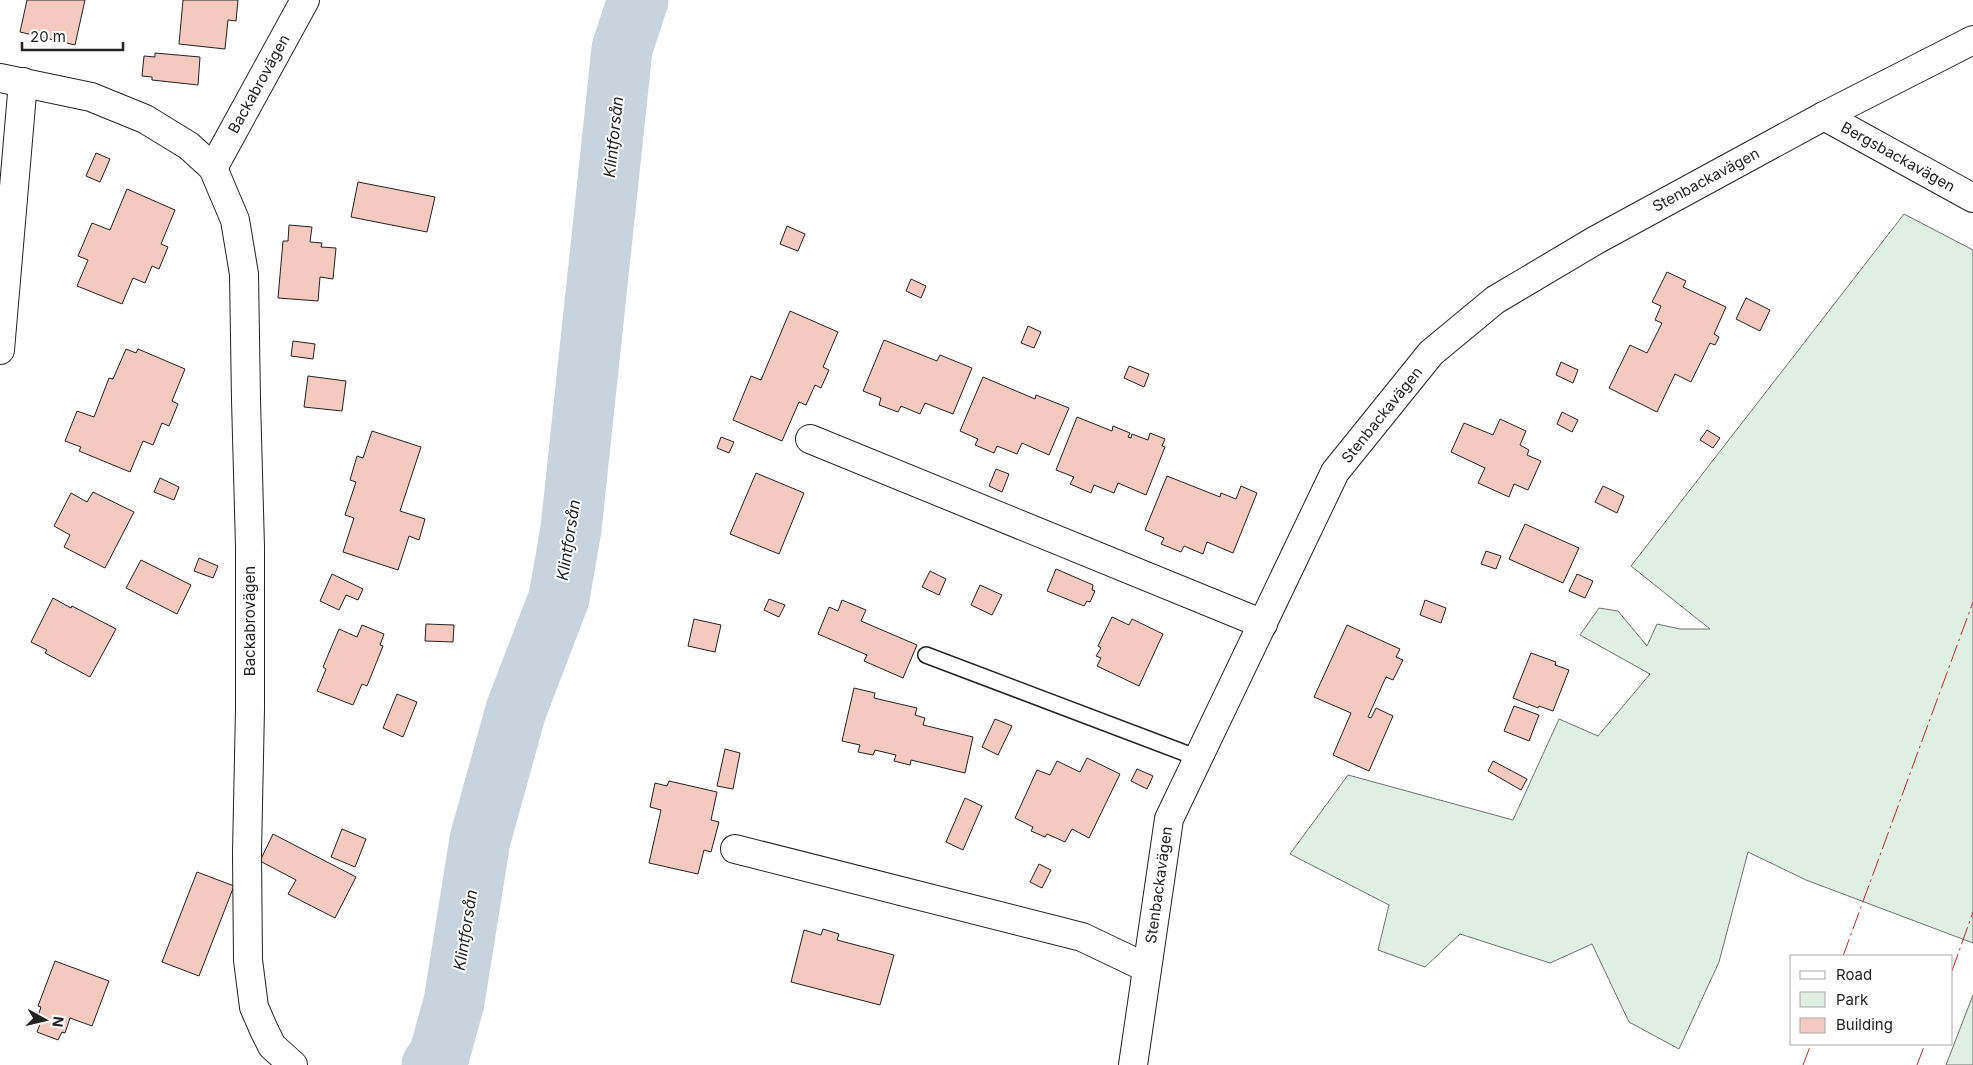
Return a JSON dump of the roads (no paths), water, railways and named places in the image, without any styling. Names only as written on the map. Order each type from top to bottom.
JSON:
[{"type":"street","name":"Backabrovägen","points":[[213,168],[305,0]]},
{"type":"street","name":"Stenbackavägen","points":[[1133,1065],[1169,819],[1336,472],[1431,353],[1503,295],[1596,240],[1824,116],[1973,40]]},
{"type":"street","name":"Backabrovägen","points":[[11,80],[91,97],[145,119],[189,146],[213,168],[235,220],[244,274],[250,547],[250,709],[247,853],[248,960],[254,1008],[272,1046],[293,1065]]},
{"type":"street","points":[[0,350],[11,80]]},
{"type":"street","name":"Bergsbackavägen","points":[[1824,116],[1973,198]]},
{"type":"street","points":[[810,439],[1262,624]]},
{"type":"street","points":[[735,849],[1082,937],[1147,968]]},
{"type":"lane","points":[[926,655],[1198,758]]},
{"type":"waterway","name":"Klintforsån","points":[[432,1065],[439,1056],[454,1002],[480,840],[516,710],[559,598],[571,529],[622,49],[638,0]]}]
